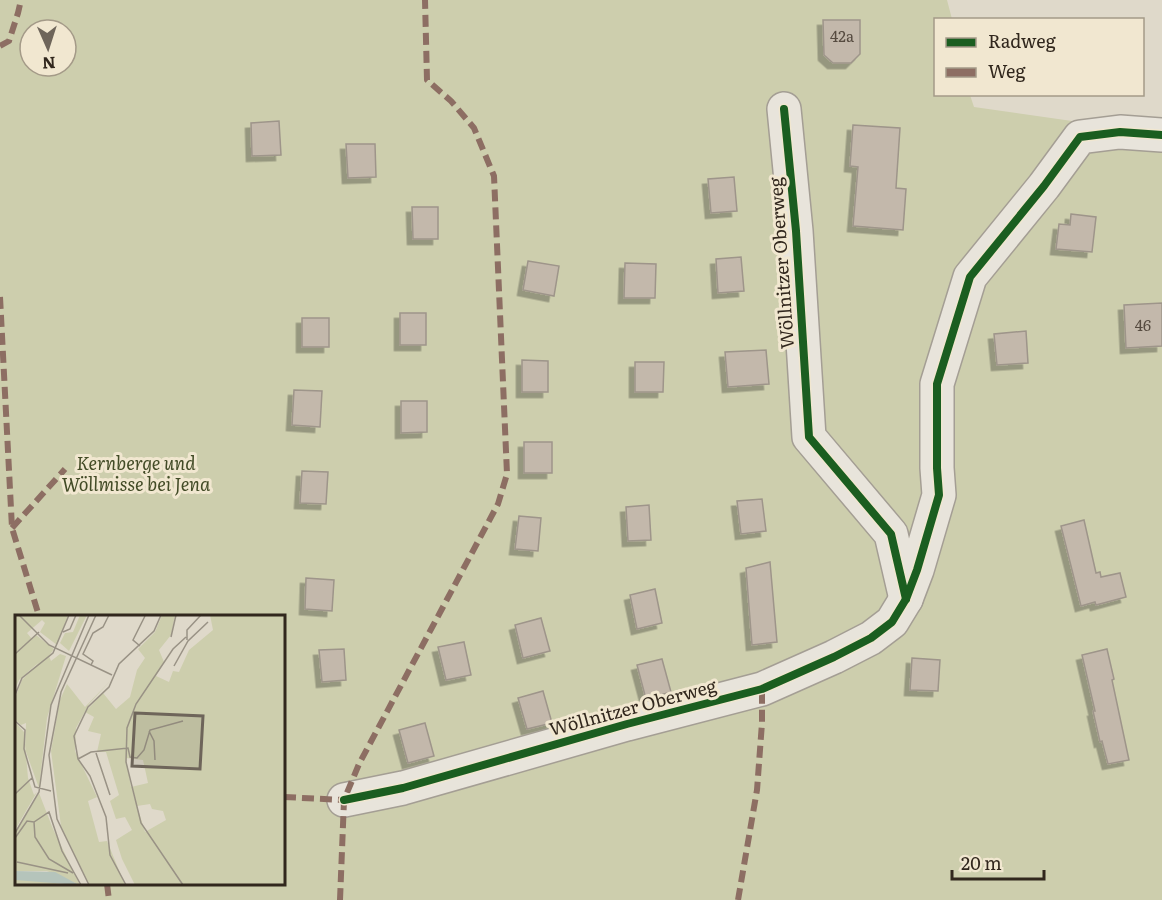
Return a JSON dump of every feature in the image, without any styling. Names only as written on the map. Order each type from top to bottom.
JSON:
[{"type":"street","name":"Wöllnitzer Oberweg","points":[[784,109],[796,231],[809,437],[891,534],[906,599]]},
{"type":"street","name":"Wöllnitzer Oberweg","points":[[344,800],[403,788],[627,724],[762,689],[871,638],[892,622],[906,599],[917,570],[939,495],[937,384],[969,277],[1044,186],[1080,137],[1120,132],[1162,135]]},
{"type":"green space","name":"Kernberge und Wöllmisse bei Jena","points":[[0,0],[947,0],[952,18],[934,18],[934,96],[970,96],[974,107],[1086,123],[1162,120],[1162,900],[0,900]]},
{"type":"building","points":[[823,20],[860,20],[860,54],[851,63],[833,63],[824,55]]},
{"type":"building","points":[[279,121],[281,155],[252,156],[251,123]]},
{"type":"building","points":[[853,125],[900,128],[896,188],[906,189],[903,230],[853,226],[858,167],[850,166]]},
{"type":"building","points":[[346,144],[375,144],[376,177],[348,178]]},
{"type":"building","points":[[734,177],[737,211],[711,213],[708,179]]},
{"type":"building","points":[[412,207],[438,207],[438,239],[413,239]]},
{"type":"building","points":[[1071,214],[1096,217],[1092,252],[1056,249],[1059,224],[1070,225]]},
{"type":"building","points":[[741,257],[744,291],[718,293],[716,259]]},
{"type":"building","points":[[528,261],[559,266],[554,296],[523,290]]},
{"type":"building","points":[[625,263],[656,264],[655,298],[624,298]]},
{"type":"building","points":[[1162,303],[1162,346],[1126,348],[1124,305]]},
{"type":"building","points":[[400,313],[426,313],[426,345],[400,345]]},
{"type":"building","points":[[302,318],[329,318],[329,347],[302,347]]},
{"type":"building","points":[[1026,331],[1028,363],[997,365],[994,334]]},
{"type":"building","points":[[766,350],[769,384],[728,387],[725,352]]},
{"type":"building","points":[[522,360],[548,361],[548,392],[522,392]]},
{"type":"building","points":[[635,362],[664,362],[663,392],[635,392]]},
{"type":"building","points":[[294,390],[322,391],[320,427],[292,425]]},
{"type":"building","points":[[401,401],[427,401],[427,432],[401,433]]},
{"type":"building","points":[[524,442],[552,442],[552,473],[524,473]]},
{"type":"building","points":[[302,471],[328,472],[326,504],[300,503]]},
{"type":"building","points":[[762,499],[766,531],[741,534],[737,501]]},
{"type":"building","points":[[649,505],[651,540],[628,541],[626,507]]},
{"type":"building","points":[[519,516],[541,518],[538,551],[515,549]]},
{"type":"building","points":[[1084,520],[1096,573],[1100,572],[1101,577],[1120,573],[1126,597],[1096,605],[1095,602],[1081,606],[1061,526]]},
{"type":"building","points":[[770,562],[777,642],[752,645],[746,568]]},
{"type":"building","points":[[306,578],[334,580],[332,611],[305,609]]},
{"type":"building","points":[[655,589],[662,623],[637,629],[630,595]]},
{"type":"building","points":[[541,618],[550,651],[523,658],[515,625]]},
{"type":"building","points":[[464,642],[471,675],[446,680],[438,647]]},
{"type":"building","points":[[344,649],[346,680],[322,682],[319,650]]},
{"type":"building","points":[[1107,649],[1129,760],[1108,764],[1102,741],[1100,742],[1082,655]]},
{"type":"building","points":[[912,658],[940,660],[938,691],[910,690]]},
{"type":"building","points":[[662,659],[671,692],[646,699],[637,665]]},
{"type":"building","points":[[543,691],[552,723],[527,729],[518,698]]},
{"type":"building","points":[[425,723],[434,756],[408,763],[399,730]]},
{"type":"marked path","points":[[0,46],[9,41],[21,0]]},
{"type":"marked path","points":[[340,900],[344,800],[359,764],[498,504],[507,474],[494,176],[474,128],[451,101],[427,80],[425,0]]},
{"type":"marked path","points":[[0,297],[12,528],[39,615]]},
{"type":"marked path","points":[[12,528],[65,469]]},
{"type":"marked path","points":[[738,900],[757,790],[762,689]]},
{"type":"marked path","points":[[285,797],[344,800]]},
{"type":"marked path","points":[[107,885],[109,900]]},
{"type":"cycle path","points":[[784,109],[796,231],[809,437],[891,534],[906,599]]},
{"type":"cycle path","points":[[344,800],[403,788],[627,724],[762,689],[871,638],[892,622],[906,599],[917,570],[939,495],[937,384],[970,277],[1044,186],[1080,137],[1120,132],[1162,135]]}]
